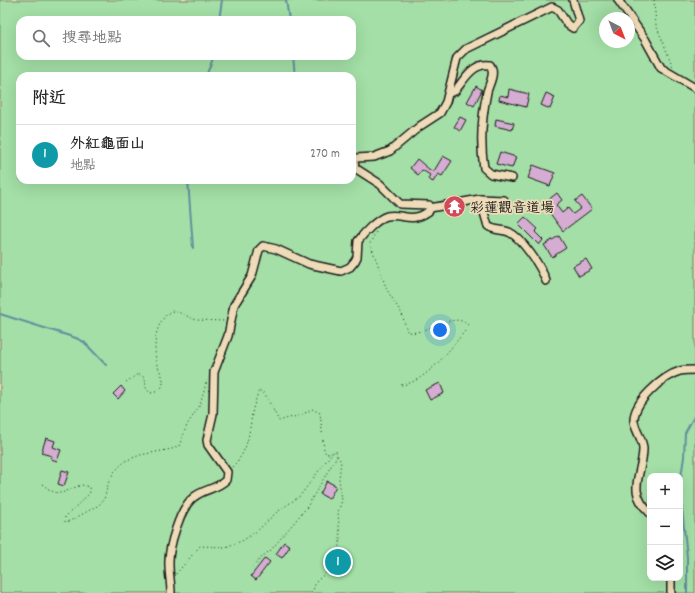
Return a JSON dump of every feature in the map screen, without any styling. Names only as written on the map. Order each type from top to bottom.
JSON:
[{"type":"street","points":[[356,158],[381,155],[398,146],[420,126],[440,113],[449,93],[457,58],[466,49],[552,8],[558,10],[567,24],[573,28],[579,21],[573,0]]},
{"type":"street","points":[[618,0],[645,39],[661,68],[695,88]]},
{"type":"street","points":[[449,93],[455,91],[470,72],[490,65],[493,73],[484,111],[482,141],[484,168],[491,174],[512,178]]},
{"type":"street","points":[[356,169],[380,184],[400,204],[425,204],[430,208]]},
{"type":"street","points":[[480,199],[488,226],[492,229],[512,234],[541,267],[546,282]]},
{"type":"street","points":[[171,593],[169,565],[170,556],[177,528],[184,509],[192,498],[201,492],[220,485],[226,480],[227,472],[208,445],[207,440],[213,414],[214,372],[228,336],[234,305],[252,276],[259,250],[263,246],[276,249],[309,264],[341,271],[350,268],[355,261],[357,257],[358,241],[375,224],[386,216],[415,218],[426,214],[430,208],[480,199],[504,200]]},
{"type":"street","points":[[647,509],[640,500],[636,485],[643,451],[634,420],[636,411],[648,394],[661,382],[680,371],[695,370]]},
{"type":"street","points":[[671,581],[671,593]]},
{"type":"path","points":[[654,0],[656,24],[668,57],[675,71]]},
{"type":"path","points":[[375,224],[377,229],[370,243],[387,290],[402,314],[408,331],[410,333],[418,333],[444,322],[464,322],[468,325],[465,331],[433,367],[410,383],[400,385]]},
{"type":"path","points":[[126,382],[138,374],[145,378],[146,388],[150,393],[158,391],[162,387],[164,382],[156,354],[156,331],[162,320],[171,311],[178,312],[196,320],[230,321]]},
{"type":"path","points":[[42,484],[52,492],[58,494],[82,485],[89,488],[90,493],[63,519],[65,522],[70,521],[99,505],[104,499],[109,481],[120,464],[140,455],[172,449],[179,446],[187,425],[200,405],[208,377],[214,372]]},
{"type":"path","points":[[227,472],[240,460],[246,449],[251,430],[252,412],[259,390],[265,394],[279,421],[288,418],[293,419],[312,408],[320,413],[324,450],[326,454],[336,451],[337,456],[341,461],[339,480],[342,500],[338,512],[340,539],[336,563],[316,582],[312,593]]},
{"type":"path","points":[[171,581],[200,546],[225,547],[242,541],[257,531],[282,509],[294,502],[332,453]]},
{"type":"path","points":[[252,569],[263,556],[271,550],[307,507],[337,456]]},
{"type":"green space","points":[[0,0],[695,0],[695,593],[0,593]]},
{"type":"building","points":[[476,86],[482,90],[474,106],[467,102]]},
{"type":"building","points":[[509,89],[529,94],[526,107],[499,100],[500,95],[508,97]]},
{"type":"building","points":[[546,93],[555,97],[550,109],[541,105]]},
{"type":"building","points":[[460,117],[466,120],[460,131],[454,127]]},
{"type":"building","points":[[496,119],[514,123],[512,130],[495,126]]},
{"type":"building","points":[[500,152],[516,157],[512,168],[496,164]]},
{"type":"building","points":[[443,156],[452,161],[442,176],[438,174],[433,182],[428,179],[430,175],[422,170],[418,175],[410,168],[417,159],[430,170],[434,171]]},
{"type":"building","points":[[533,165],[555,173],[550,186],[528,178]]},
{"type":"building","points":[[557,193],[562,200],[556,205],[562,213],[568,208],[573,214],[581,208],[575,201],[582,196],[592,209],[563,231],[543,204]]},
{"type":"building","points":[[525,217],[538,229],[535,232],[543,240],[539,245],[518,224]]},
{"type":"building","points":[[559,236],[566,248],[552,257],[544,245]]},
{"type":"building","points":[[586,259],[592,269],[579,276],[573,266]]},
{"type":"building","points":[[440,383],[444,393],[430,400],[425,390]]},
{"type":"building","points":[[121,386],[125,391],[118,399],[113,394]]},
{"type":"building","points":[[46,438],[55,441],[53,447],[61,450],[57,461],[51,459],[52,456],[41,453]]},
{"type":"building","points":[[62,470],[69,472],[64,486],[58,484]]},
{"type":"building","points":[[327,481],[336,486],[329,499],[320,494]]},
{"type":"building","points":[[284,542],[290,546],[282,558],[276,554]]},
{"type":"building","points":[[265,558],[270,562],[256,580],[251,576]]},
{"type":"waterway","points":[[220,16],[222,0]]},
{"type":"waterway","points":[[286,0],[288,16]]},
{"type":"waterway","points":[[208,72],[212,60]]},
{"type":"waterway","points":[[293,60],[295,72]]},
{"type":"waterway","points":[[188,184],[193,248]]},
{"type":"waterway","points":[[0,314],[76,338],[84,342],[106,365]]},
{"type":"waterway","points":[[682,473],[685,433],[695,415]]},
{"type":"waterway","points":[[682,509],[687,557],[687,593]]},
{"type":"place","name":"彩蓮觀音道場","points":[[454,207]]},
{"type":"place","name":"外紅龜面山","points":[[338,562]]}]
